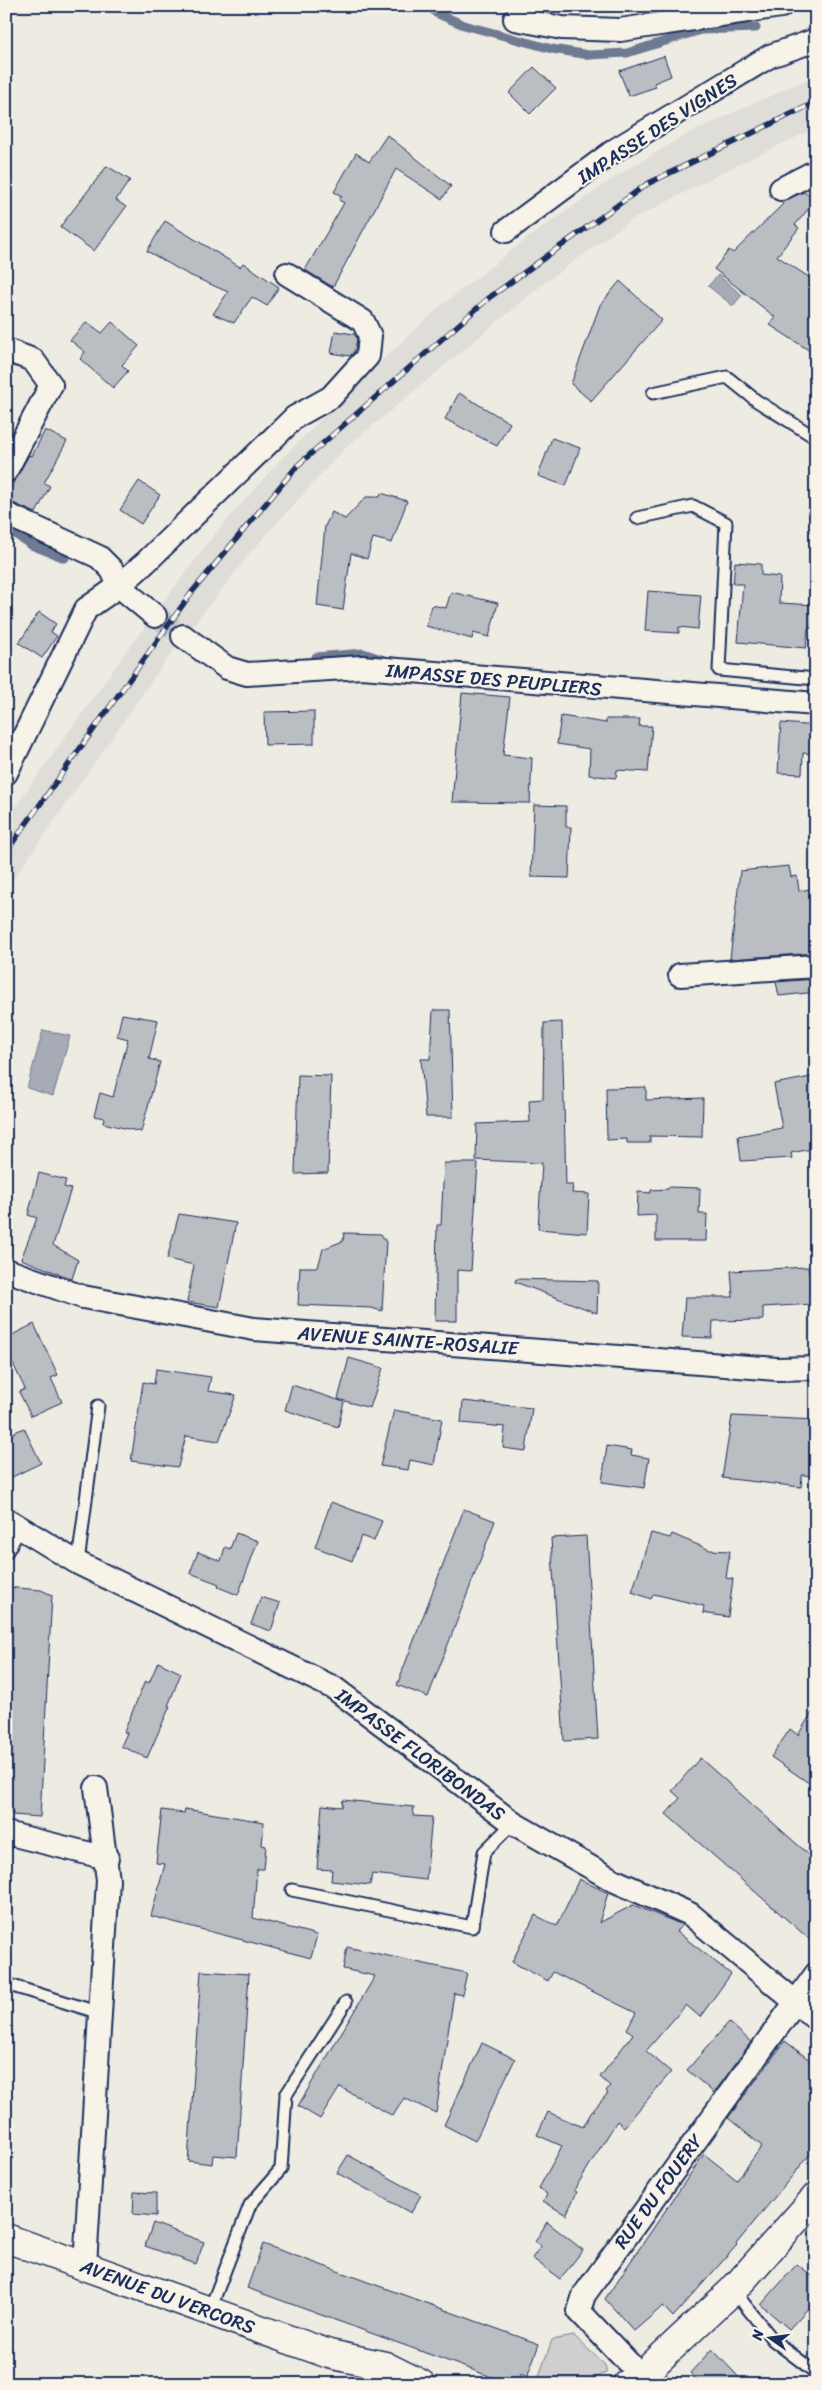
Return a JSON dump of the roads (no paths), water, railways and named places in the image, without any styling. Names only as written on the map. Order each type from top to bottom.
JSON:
[{"type":"street","points":[[515,19],[562,28],[620,30],[781,6]]},
{"type":"street","name":"IMPASSE DES VIGNES","points":[[506,231],[615,150],[770,56],[816,40]]},
{"type":"street","points":[[781,188],[816,171]]},
{"type":"street","points":[[6,773],[86,609],[119,586],[295,417],[331,397],[368,356],[370,336],[363,321],[287,274]]},
{"type":"street","points":[[6,350],[33,360],[51,385],[6,471]]},
{"type":"street","points":[[6,514],[99,557],[112,570],[119,586],[156,616]]},
{"type":"street","name":"IMPASSE DES PEUPLIERS","points":[[183,636],[227,668],[247,674],[362,667],[816,704]]},
{"type":"street","points":[[680,975],[816,966]]},
{"type":"street","name":"AVENUE SAINTE-ROSALIE","points":[[6,1270],[83,1297],[254,1329],[777,1368],[816,1368]]},
{"type":"street","name":"IMPASSE FLORIBONDAS","points":[[14,1523],[78,1562],[334,1688],[513,1823],[613,1880],[690,1914],[816,2019]]},
{"type":"street","points":[[85,2266],[108,1880],[107,1858],[96,1788]]},
{"type":"street","points":[[6,1833],[107,1858]]},
{"type":"street","points":[[796,2001],[816,1974]]},
{"type":"street","name":"RUE DU FOUERY","points":[[634,2381],[579,2311],[584,2295],[796,2001]]},
{"type":"street","points":[[634,2381],[733,2290],[816,2197]]},
{"type":"street","name":"AVENUE DU VERCORS","points":[[6,2238],[330,2354],[385,2366],[421,2384]]},
{"type":"street","name":"AVENUE DU VERCORS","points":[[330,2354],[373,2384]]},
{"type":"lane","points":[[653,393],[727,377],[757,400],[816,438]]},
{"type":"lane","points":[[637,518],[693,506],[726,523],[719,670],[816,680]]},
{"type":"lane","points":[[78,1562],[98,1406]]},
{"type":"lane","points":[[6,1553],[14,1523]]},
{"type":"lane","points":[[292,1890],[472,1927],[484,1852],[513,1823]]},
{"type":"lane","points":[[6,1984],[100,2013]]},
{"type":"lane","points":[[209,2312],[250,2205],[281,2169],[286,2095],[346,2002]]},
{"type":"lane","points":[[733,2290],[773,2340],[811,2369]]},
{"type":"waterway","points":[[430,6],[436,13],[464,25],[552,49],[589,55],[627,53],[701,30],[756,28]]},
{"type":"waterway","points":[[6,528],[31,545],[65,558]]},
{"type":"waterway","points":[[316,657],[363,653],[384,660]]},
{"type":"tunnel","points":[[155,616],[183,636]]},
{"type":"railway","points":[[6,852],[192,592],[298,465],[490,297],[647,184],[816,102]]}]
